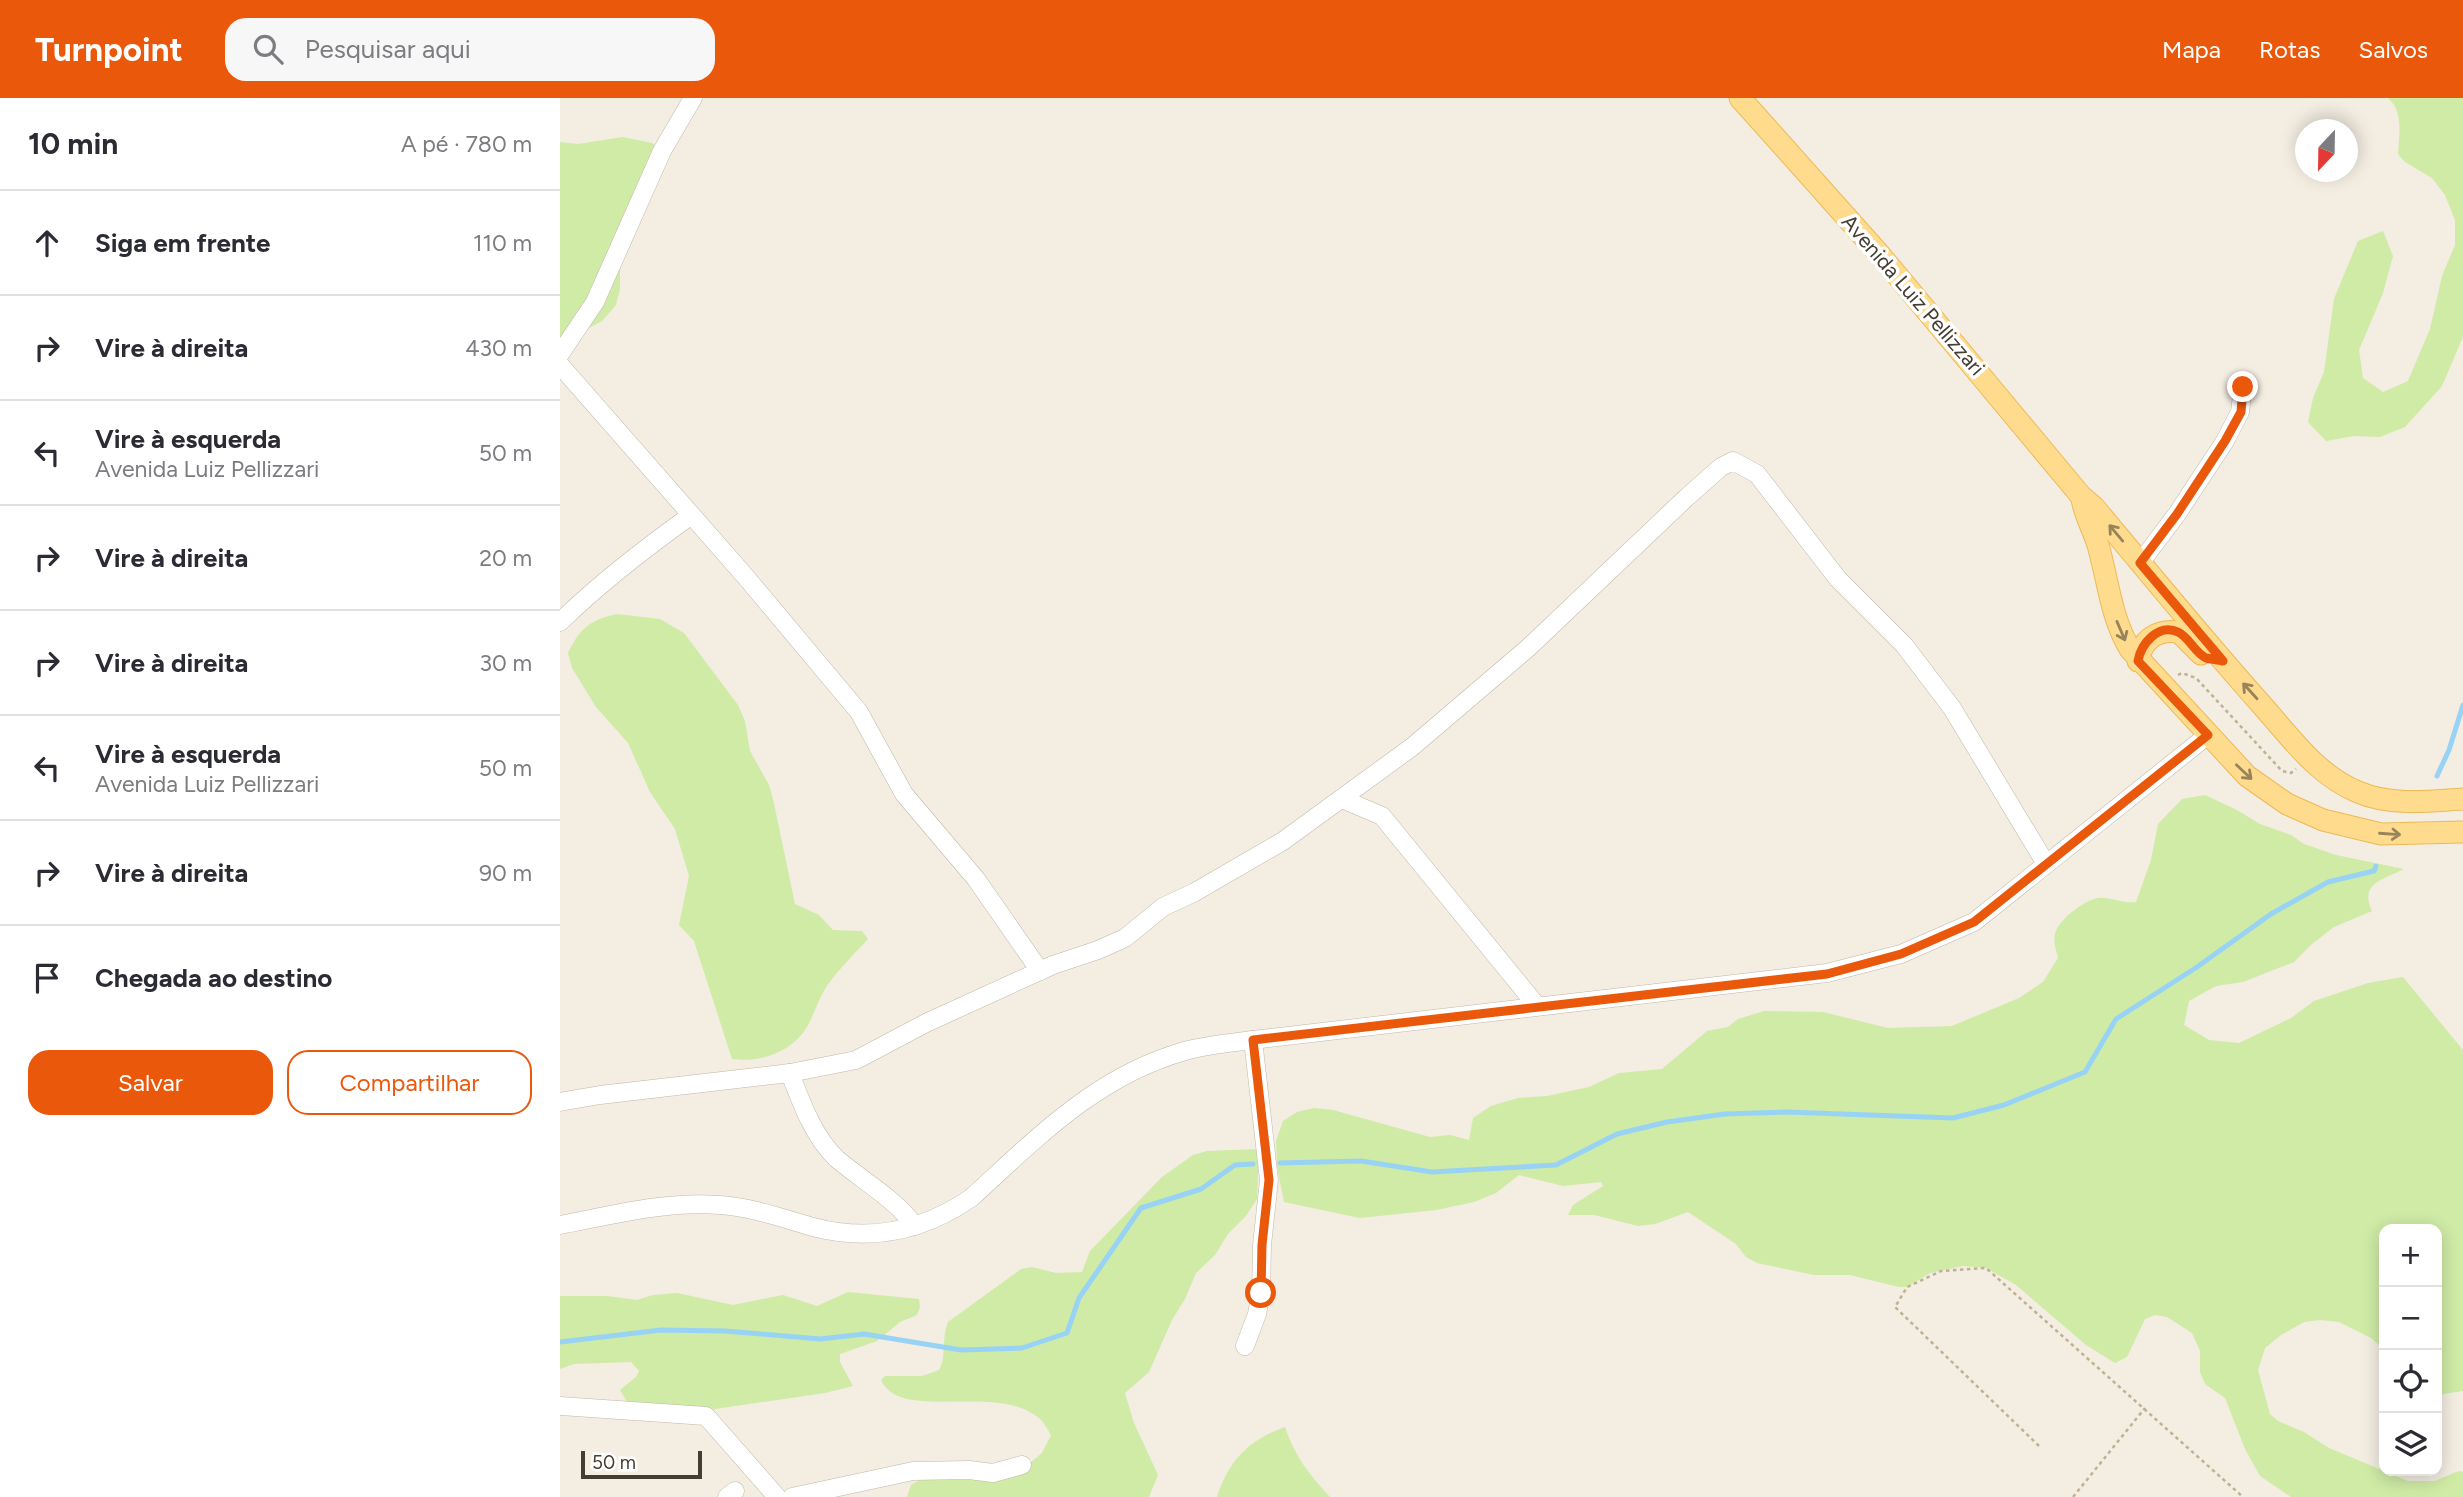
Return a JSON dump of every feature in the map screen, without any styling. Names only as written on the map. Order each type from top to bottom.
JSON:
[{"type":"main road","name":"Avenida Luiz Pellizzari","points":[[1740,98],[1889,266],[2081,496],[2094,507],[2223,661],[2309,758],[2337,781],[2373,798],[2400,802],[2463,799]]},
{"type":"main road","name":"Avenida Luiz Pellizzari","points":[[2081,496],[2119,628],[2138,661],[2259,786],[2287,804],[2323,820],[2381,834],[2433,835],[2463,832]]},
{"type":"main road","points":[[2138,661],[2147,641],[2158,633],[2172,631],[2179,632],[2204,657],[2223,661]]},
{"type":"street","points":[[560,354],[595,302],[662,151],[693,98]]},
{"type":"street","points":[[560,365],[659,476],[690,516],[745,576],[859,712],[904,793],[976,879],[1040,971]]},
{"type":"street","points":[[2140,563],[2177,514],[2225,441],[2241,412],[2243,387]]},
{"type":"street","points":[[560,1102],[790,1073],[856,1060],[926,1023],[1040,971],[1125,937],[1163,906],[1195,892],[1283,841],[1412,747],[1518,657],[1686,498],[1721,467],[1732,461],[1757,474],[1838,579],[1912,655],[1952,708],[2046,864]]},
{"type":"street","points":[[560,622],[592,590],[690,516]]},
{"type":"street","points":[[560,1225],[639,1210],[692,1204],[739,1206],[816,1227],[855,1234],[885,1233],[935,1219],[971,1198],[1073,1106],[1117,1078],[1183,1051],[1204,1046],[1537,1006],[1827,974],[1877,962],[1974,922],[2208,735]]},
{"type":"street","points":[[1342,799],[1382,817],[1537,1006]]},
{"type":"street","points":[[1245,1346],[1257,1314],[1261,1293],[1262,1245],[1269,1180],[1253,1040]]},
{"type":"street","points":[[790,1073],[805,1113],[835,1156],[903,1211],[915,1226]]},
{"type":"street","points":[[560,1406],[706,1416],[777,1497]]},
{"type":"street","points":[[792,1497],[913,1471],[969,1470],[993,1473],[1022,1465]]},
{"type":"path","points":[[2163,687],[2182,673],[2196,678],[2282,771],[2291,773],[2309,758]]},
{"type":"path","points":[[2039,1446],[1895,1307],[1907,1287],[1941,1271],[1986,1268],[2243,1497]]},
{"type":"path","points":[[2073,1497],[2145,1408]]},
{"type":"green space","points":[[2388,98],[2463,98],[2463,337],[2442,386],[2405,427],[2380,437],[2354,436],[2326,441],[2308,422],[2313,398],[2324,372],[2334,299],[2358,241],[2383,231],[2393,256],[2383,293],[2359,350],[2363,378],[2383,392],[2408,381],[2430,329],[2442,276],[2455,245],[2455,220],[2445,195],[2432,178],[2405,162],[2398,154],[2398,117]]},
{"type":"green space","points":[[623,137],[652,143],[659,149],[620,230],[620,289],[616,305],[602,321],[560,343],[560,142],[578,144]]},
{"type":"green space","points":[[617,614],[660,619],[684,633],[738,705],[745,721],[750,751],[769,785],[773,799],[795,904],[819,915],[833,930],[862,931],[868,939],[822,993],[801,1036],[774,1054],[753,1059],[732,1059],[694,941],[679,925],[689,876],[675,829],[650,792],[628,743],[596,707],[572,668],[568,653],[582,631],[593,622]]},
{"type":"green space","points":[[2205,795],[2260,824],[2291,835],[2304,844],[2336,855],[2404,869],[2371,888],[2369,902],[2372,911],[2334,927],[2294,962],[2243,982],[2216,986],[2189,1001],[2184,1025],[2209,1040],[2239,1043],[2291,1018],[2314,1001],[2368,983],[2403,977],[2463,1050],[2463,1391],[2442,1395],[2442,1224],[2379,1224],[2379,1345],[2339,1322],[2304,1322],[2265,1348],[2258,1370],[2270,1414],[2278,1421],[2304,1432],[2329,1448],[2379,1469],[2379,1476],[2396,1476],[2408,1481],[2434,1481],[2459,1471],[2463,1472],[2463,1497],[2291,1497],[2260,1476],[2245,1449],[2225,1398],[2205,1384],[2200,1372],[2200,1351],[2192,1333],[2167,1317],[2155,1315],[2145,1319],[2127,1357],[2115,1363],[2086,1345],[2016,1285],[1986,1268],[1963,1266],[1930,1273],[1907,1287],[1899,1287],[1850,1275],[1814,1275],[1757,1263],[1746,1257],[1736,1244],[1688,1212],[1655,1224],[1638,1226],[1594,1215],[1568,1215],[1573,1205],[1603,1186],[1601,1182],[1563,1186],[1519,1175],[1496,1193],[1474,1202],[1436,1210],[1360,1218],[1284,1202],[1277,1167],[1276,1141],[1283,1121],[1297,1112],[1314,1108],[1333,1110],[1430,1137],[1450,1135],[1469,1140],[1473,1118],[1491,1106],[1518,1098],[1547,1096],[1589,1087],[1619,1073],[1662,1069],[1707,1031],[1728,1027],[1738,1019],[1764,1011],[1823,1012],[1888,1028],[1952,1026],[2019,998],[2043,982],[2058,958],[2054,941],[2056,931],[2074,910],[2098,898],[2136,902],[2151,860],[2158,824],[2182,799]]},
{"type":"green space","points":[[1259,1149],[1257,1199],[1246,1216],[1228,1234],[1215,1255],[1196,1273],[1149,1372],[1125,1393],[1134,1423],[1158,1475],[1149,1497],[907,1497],[911,1485],[928,1475],[994,1479],[1013,1477],[1042,1453],[1051,1435],[1042,1421],[1024,1409],[1003,1403],[909,1399],[892,1393],[881,1380],[885,1376],[922,1376],[939,1370],[948,1322],[1021,1269],[1032,1267],[1056,1273],[1082,1272],[1090,1251],[1162,1177],[1193,1155],[1207,1151]]},
{"type":"green space","points":[[848,1292],[919,1299],[920,1307],[917,1315],[900,1322],[877,1341],[840,1354],[840,1362],[853,1386],[825,1393],[715,1409],[707,1413],[675,1405],[627,1402],[620,1390],[636,1377],[639,1371],[631,1362],[574,1364],[560,1369],[560,1296],[607,1296],[637,1300],[653,1295],[677,1293],[733,1305],[783,1295],[817,1306]]},
{"type":"green space","points":[[1285,1427],[1303,1465],[1330,1497],[1217,1497],[1228,1472],[1242,1453],[1261,1438]]},
{"type":"waterway","points":[[2437,776],[2449,750],[2463,705]]},
{"type":"waterway","points":[[1280,1163],[1361,1161],[1432,1172],[1556,1165],[1617,1134],[1667,1122],[1725,1114],[1786,1112],[1953,1118],[2004,1105],[2085,1072],[2116,1019],[2197,967],[2271,914],[2328,882],[2374,871],[2376,866]]},
{"type":"waterway","points":[[560,1342],[661,1330],[725,1331],[820,1339],[864,1334],[961,1350],[1022,1348],[1067,1333],[1079,1298],[1141,1208],[1201,1189],[1235,1165],[1253,1164]]},
{"type":"route","points":[[1261,1293],[1262,1245],[1269,1180],[1253,1040],[1827,974],[1877,962],[1974,922],[2208,735],[2138,661],[2139,653],[2152,636],[2172,631],[2179,632],[2204,657],[2223,661],[2140,563],[2177,514],[2225,441],[2241,412],[2243,387]]}]
